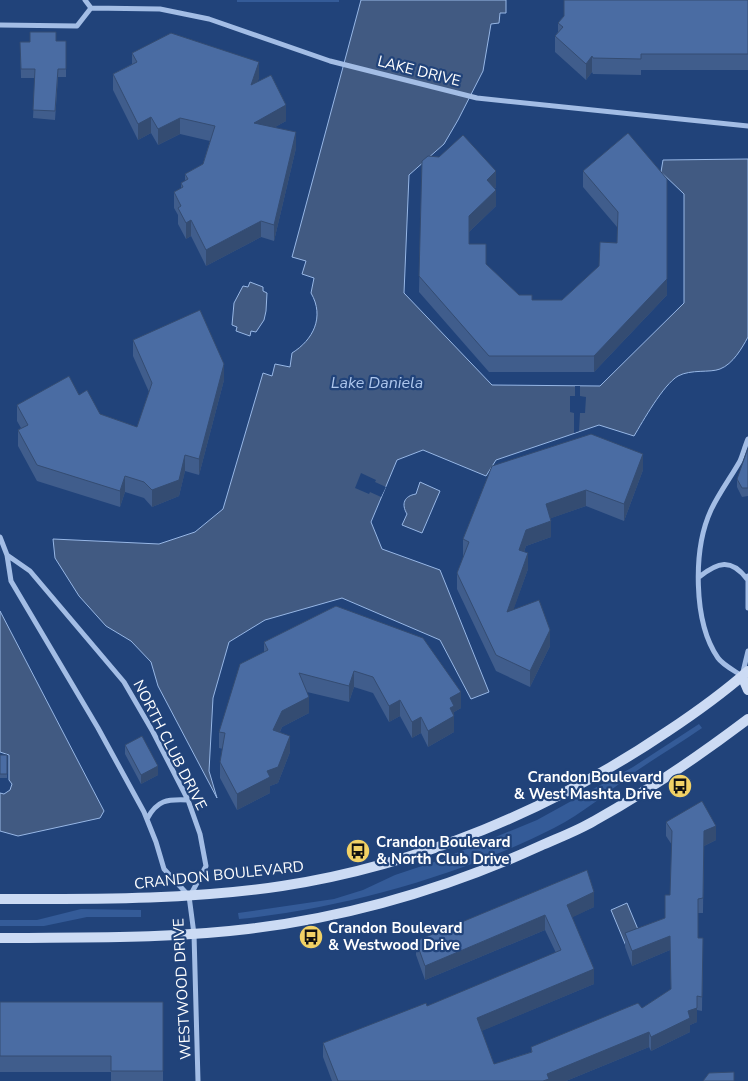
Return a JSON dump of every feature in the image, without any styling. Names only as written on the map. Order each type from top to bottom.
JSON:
[{"type":"main road","points":[[745,673],[748,690]]},
{"type":"main road","name":"CRANDON BOULEVARD","points":[[0,899],[131,899],[189,896],[281,886],[328,878],[391,861],[465,837],[519,815],[582,784],[697,711],[745,673]]},
{"type":"main road","points":[[0,938],[194,934],[267,927],[352,911],[388,902],[452,882],[516,857],[592,822],[642,793],[696,758],[748,719]]},
{"type":"street","points":[[0,25],[76,26],[91,8],[85,0]]},
{"type":"street","name":"LAKE DRIVE","points":[[91,8],[160,9],[209,18],[330,61],[477,98],[748,126]]},
{"type":"street","points":[[748,439],[741,459],[710,511],[704,529],[699,577],[699,597],[702,613],[710,642],[718,659],[745,673],[748,651]]},
{"type":"street","points":[[0,537],[7,555],[11,581],[98,728],[147,820],[164,869],[189,896]]},
{"type":"street","name":"NORTH CLUB DRIVE","points":[[7,555],[30,571],[124,682],[153,732],[188,800],[200,834],[206,866],[189,896]]},
{"type":"street","points":[[699,577],[717,565],[728,564],[739,568],[748,577],[748,608]]},
{"type":"street","points":[[147,820],[152,810],[160,803],[172,800],[188,800]]},
{"type":"street","name":"WESTWOOD DRIVE","points":[[189,896],[194,934],[198,1081]]},
{"type":"shaded area","points":[[237,0],[339,0],[339,2],[237,2]]},
{"type":"shaded area","points":[[699,724],[702,728],[632,774],[585,809],[554,828],[518,845],[441,875],[360,898],[319,907],[239,919],[238,913],[334,899],[363,890],[395,875],[437,861],[537,820],[633,767]]},
{"type":"shaded area","points":[[81,909],[141,910],[141,917],[87,917],[44,926],[0,926],[0,920],[37,920]]},
{"type":"water","name":"Lake Daniela","points":[[361,0],[506,0],[506,13],[500,13],[499,23],[491,24],[483,71],[458,120],[444,144],[409,175],[404,293],[492,385],[600,386],[684,303],[684,194],[661,172],[663,160],[748,159],[748,337],[737,355],[725,367],[683,374],[672,381],[654,404],[634,436],[599,425],[496,460],[486,476],[423,450],[397,460],[371,522],[382,549],[440,570],[489,692],[471,699],[440,640],[342,598],[265,620],[229,642],[213,698],[209,771],[217,798],[158,686],[151,662],[131,641],[106,626],[79,596],[55,558],[53,539],[159,544],[195,532],[223,509],[263,373],[272,376],[275,364],[290,367],[292,353],[306,342],[315,327],[317,311],[311,293],[314,278],[302,274],[306,261],[292,257]]},
{"type":"water","points":[[250,282],[263,287],[263,291],[267,293],[264,320],[256,332],[251,331],[250,336],[236,331],[237,327],[232,325],[234,303],[243,286],[248,287]]},
{"type":"water","points":[[420,482],[440,491],[422,533],[402,525],[407,514],[404,507],[405,501],[416,494]]},
{"type":"water","points":[[0,611],[104,811],[100,818],[18,836],[0,831],[0,793],[4,794],[10,790],[12,784],[9,780],[9,755],[0,752]]},
{"type":"water","points":[[627,903],[642,939],[626,946],[611,910]]},
{"type":"pier","points":[[575,386],[580,386],[580,396],[586,397],[585,413],[580,413],[579,431],[574,433],[574,413],[570,412],[570,396],[575,396]]},
{"type":"pier","points":[[361,473],[386,487],[381,497],[355,488]]},
{"type":"building","points":[[564,0],[748,0],[748,54],[641,54],[641,59],[593,58],[592,56],[586,64],[555,36],[563,27],[558,23],[564,16]]},
{"type":"building","points":[[30,32],[56,32],[56,41],[66,41],[66,69],[58,69],[55,111],[33,110],[35,69],[21,69],[20,42],[30,42]]},
{"type":"building","points":[[171,33],[259,62],[251,85],[271,75],[286,105],[254,123],[296,132],[274,225],[261,221],[206,250],[191,220],[186,223],[178,208],[181,206],[174,192],[183,187],[181,183],[188,179],[185,174],[203,164],[215,126],[180,118],[158,129],[151,117],[138,124],[113,74],[137,62],[132,53]]},
{"type":"building","points":[[628,133],[667,179],[667,279],[594,356],[489,356],[419,276],[422,161],[428,156],[439,157],[463,135],[496,171],[487,180],[496,190],[469,216],[469,244],[486,244],[486,264],[519,295],[532,295],[532,300],[562,300],[599,266],[600,242],[617,243],[618,212],[583,171]]},
{"type":"building","points":[[200,310],[224,364],[199,459],[185,455],[179,480],[152,490],[144,482],[125,476],[120,491],[37,465],[18,430],[28,425],[17,405],[69,376],[79,395],[87,390],[100,414],[137,427],[152,383],[133,340]]},
{"type":"building","points":[[591,434],[643,454],[624,504],[586,490],[546,504],[551,521],[526,530],[519,550],[528,553],[507,612],[539,600],[550,630],[530,671],[496,655],[457,573],[469,542],[463,539],[492,466]]},
{"type":"building","points":[[748,448],[748,488],[742,488],[737,479]]},
{"type":"building","points":[[336,606],[423,638],[461,692],[450,698],[454,706],[450,708],[454,716],[428,731],[421,717],[412,722],[400,700],[389,706],[373,677],[354,671],[349,686],[299,673],[309,697],[282,711],[273,730],[290,736],[278,767],[267,771],[270,777],[237,794],[220,762],[225,733],[219,732],[240,664],[268,650],[264,642]]},
{"type":"building","points":[[142,736],[158,766],[141,775],[125,745]]},
{"type":"building","points":[[0,755],[7,755],[7,774],[0,774]]},
{"type":"building","points":[[702,801],[716,826],[704,831],[703,898],[698,899],[698,938],[703,938],[702,997],[697,996],[697,1008],[688,1011],[690,1018],[651,1037],[649,1032],[547,1074],[549,1079],[543,1081],[338,1081],[323,1043],[426,1003],[427,1006],[561,950],[545,915],[425,966],[416,941],[587,870],[594,892],[567,905],[594,969],[477,1018],[494,1064],[532,1052],[531,1047],[638,1003],[642,1008],[671,989],[670,936],[632,951],[625,933],[665,918],[665,895],[670,895],[672,831],[666,822]]},
{"type":"building","points":[[0,1002],[163,1002],[163,1071],[111,1071],[111,1056],[0,1056]]},
{"type":"building","points":[[734,1072],[734,1081],[703,1081],[709,1073]]},
{"type":"place","name":"Crandon Boulevard & West Mashta Drive","points":[[680,786]]},
{"type":"place","name":"Crandon Boulevard & North Club Drive","points":[[358,851]]},
{"type":"place","name":"Crandon Boulevard & Westwood Drive","points":[[311,937]]}]
